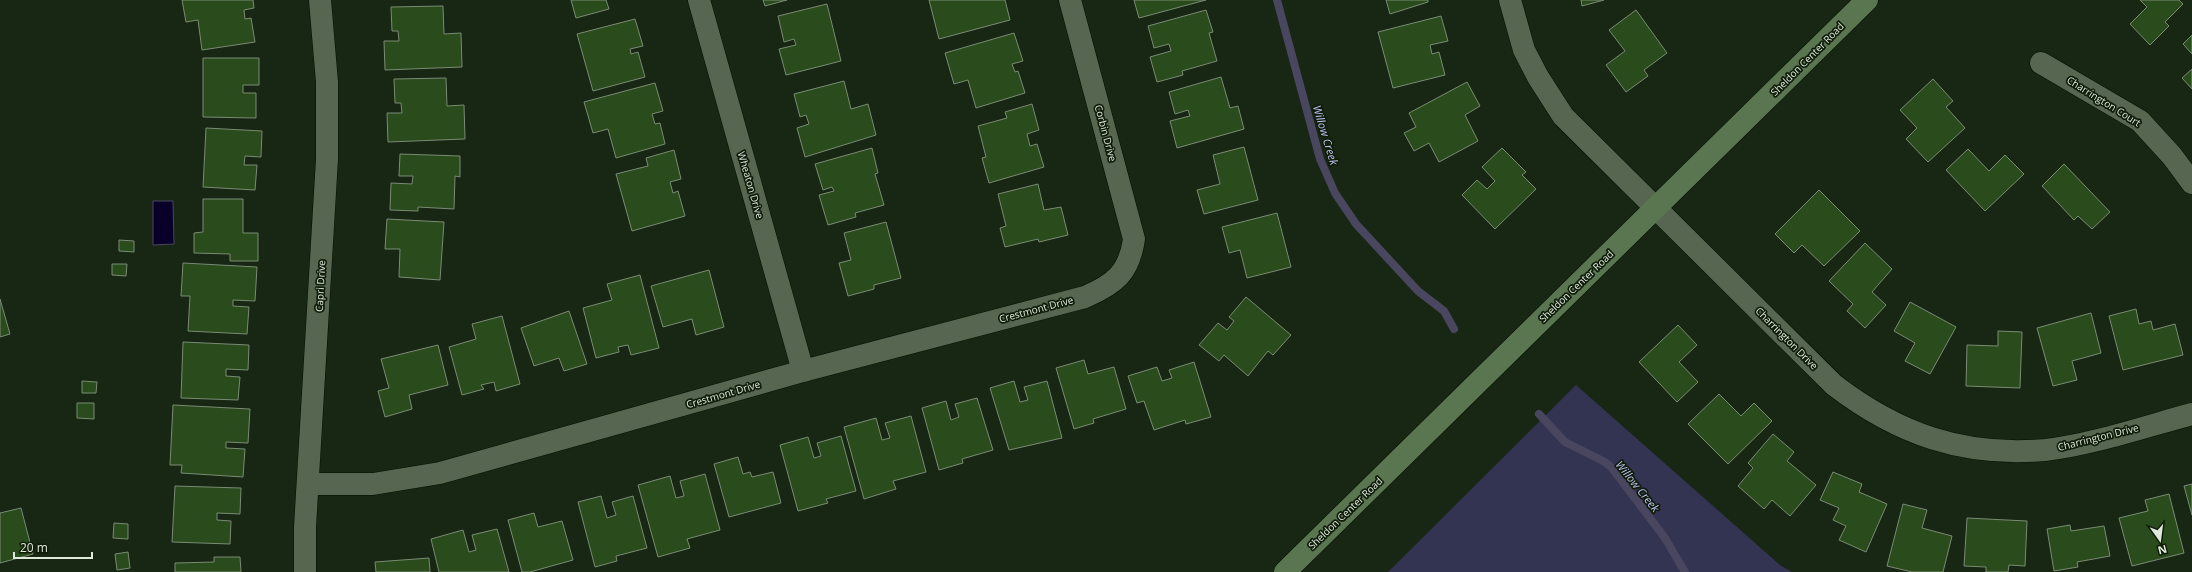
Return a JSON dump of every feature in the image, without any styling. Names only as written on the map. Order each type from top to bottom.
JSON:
[{"type":"main road","name":"Sheldon Center Road","points":[[1285,572],[1867,0]]},
{"type":"street","name":"Capri Drive","points":[[305,572],[308,484],[327,160],[327,82],[320,0]]},
{"type":"street","name":"Wheaton Drive","points":[[699,0],[803,371]]},
{"type":"street","name":"Corbin Drive","points":[[1070,0],[1134,239],[1132,256],[1127,267]]},
{"type":"street","name":"Charrington Drive","points":[[1510,0],[1524,50],[1538,77],[1563,116],[1608,162],[1657,207],[1834,385],[1883,419],[1929,438],[1967,448],[1995,452],[2046,450],[2081,443],[2192,414]]},
{"type":"street","name":"Charrington Court","points":[[2041,63],[2140,121],[2172,156],[2192,183]]},
{"type":"street","name":"Crestmont Drive","points":[[308,484],[373,484],[440,474],[803,371],[1085,297],[1108,287],[1127,267]]},
{"type":"shaded area","points":[[153,201],[173,201],[174,244],[153,245]]},
{"type":"shaded area","points":[[1576,385],[1780,565],[1792,572],[1388,572]]},
{"type":"building","points":[[182,0],[253,0],[254,8],[244,10],[245,19],[251,18],[255,42],[202,50],[198,20],[186,22]]},
{"type":"building","points":[[571,0],[606,0],[609,9],[576,18]]},
{"type":"building","points":[[763,0],[787,0],[765,6]]},
{"type":"building","points":[[929,0],[1005,0],[1010,20],[939,39]]},
{"type":"building","points":[[1134,0],[1206,0],[1139,18]]},
{"type":"building","points":[[1386,0],[1428,0],[1428,2],[1390,14]]},
{"type":"building","points":[[1581,0],[1604,0],[1582,6]]},
{"type":"building","points":[[2140,0],[2179,0],[2183,4],[2165,22],[2169,26],[2150,45],[2130,24],[2147,7]]},
{"type":"building","points":[[827,4],[841,61],[786,75],[779,49],[796,45],[794,39],[784,42],[778,16]]},
{"type":"building","points":[[443,6],[444,34],[461,33],[462,67],[385,70],[384,41],[399,41],[398,31],[392,31],[391,7]]},
{"type":"building","points":[[1206,10],[1213,32],[1209,33],[1217,61],[1182,71],[1183,75],[1157,82],[1150,57],[1171,51],[1169,44],[1154,48],[1148,26]]},
{"type":"building","points":[[1636,10],[1667,53],[1644,70],[1648,76],[1626,92],[1606,65],[1625,51],[1609,30]]},
{"type":"building","points":[[1441,16],[1448,41],[1430,45],[1432,54],[1439,52],[1445,75],[1393,88],[1378,32]]},
{"type":"building","points":[[635,19],[643,46],[630,49],[631,54],[638,52],[645,77],[593,91],[577,34]]},
{"type":"building","points":[[1014,33],[1023,61],[1012,64],[1015,72],[1018,71],[1025,93],[976,108],[968,80],[954,84],[945,53]]},
{"type":"building","points":[[2192,35],[2192,54],[2183,44]]},
{"type":"building","points":[[203,58],[259,58],[259,85],[243,85],[243,93],[256,93],[256,118],[203,117]]},
{"type":"building","points":[[2192,69],[2192,89],[2182,78]]},
{"type":"building","points":[[1221,77],[1230,108],[1238,106],[1244,129],[1177,148],[1170,121],[1190,116],[1188,110],[1175,114],[1169,92]]},
{"type":"building","points":[[446,78],[447,106],[464,105],[465,139],[388,142],[387,113],[402,113],[401,103],[395,103],[394,79]]},
{"type":"building","points":[[1933,79],[1953,101],[1946,107],[1965,128],[1928,162],[1906,139],[1917,128],[1900,110]]},
{"type":"building","points":[[844,81],[851,109],[868,104],[876,135],[805,157],[797,128],[809,124],[806,115],[800,117],[794,94]]},
{"type":"building","points":[[1467,82],[1480,106],[1465,115],[1478,141],[1439,162],[1429,143],[1414,151],[1404,133],[1416,127],[1409,113]]},
{"type":"building","points":[[655,83],[663,111],[652,114],[655,124],[660,123],[665,144],[616,158],[608,129],[593,133],[584,102]]},
{"type":"building","points":[[1032,104],[1039,130],[1027,134],[1030,146],[1037,144],[1044,167],[989,183],[982,158],[986,157],[978,126],[1007,118],[1005,112]]},
{"type":"building","points":[[206,128],[262,131],[261,157],[245,156],[244,165],[257,165],[255,190],[203,187]]},
{"type":"building","points":[[1244,147],[1258,200],[1204,214],[1197,190],[1220,184],[1213,155]]},
{"type":"building","points":[[872,148],[878,173],[875,174],[884,205],[855,213],[856,217],[828,225],[819,195],[834,191],[832,187],[823,190],[815,164]]},
{"type":"building","points":[[1502,148],[1526,172],[1522,175],[1536,189],[1495,229],[1462,195],[1477,180],[1487,189],[1495,181],[1482,167]]},
{"type":"building","points":[[1968,149],[1989,171],[2005,155],[2024,174],[1985,211],[1946,170]]},
{"type":"building","points":[[674,150],[681,179],[670,182],[673,193],[678,191],[685,216],[632,231],[616,174],[648,166],[646,158]]},
{"type":"building","points":[[400,154],[460,156],[460,177],[455,176],[454,209],[418,207],[418,211],[390,210],[391,183],[412,184],[413,176],[399,176]]},
{"type":"building","points":[[2064,164],[2110,212],[2092,229],[2078,216],[2074,220],[2042,186]]},
{"type":"building","points":[[1038,184],[1044,210],[1061,207],[1068,235],[1039,242],[1038,239],[1005,247],[1000,228],[1006,226],[998,194]]},
{"type":"building","points":[[1819,190],[1860,231],[1824,266],[1802,245],[1794,253],[1775,234]]},
{"type":"building","points":[[203,199],[243,199],[243,233],[258,233],[258,261],[230,261],[230,254],[194,253],[194,233],[203,232]]},
{"type":"building","points":[[1277,213],[1291,267],[1247,278],[1240,250],[1229,253],[1222,227]]},
{"type":"building","points":[[387,219],[444,222],[440,280],[399,277],[400,249],[385,249]]},
{"type":"building","points":[[886,222],[901,278],[874,285],[874,289],[848,296],[839,263],[851,260],[844,233]]},
{"type":"building","points":[[119,240],[134,241],[134,252],[119,251]]},
{"type":"building","points":[[1865,243],[1892,269],[1872,292],[1886,305],[1865,328],[1847,311],[1853,304],[1829,281]]},
{"type":"building","points":[[183,263],[257,267],[255,301],[233,300],[233,306],[249,307],[247,334],[188,331],[190,296],[181,296]]},
{"type":"building","points":[[112,264],[127,264],[126,276],[112,275]]},
{"type":"building","points":[[709,270],[724,327],[696,335],[692,319],[663,327],[651,286]]},
{"type":"building","points":[[640,275],[659,348],[631,355],[628,345],[618,347],[619,352],[596,358],[583,308],[612,300],[607,284]]},
{"type":"building","points":[[1246,297],[1291,335],[1273,355],[1268,351],[1248,376],[1224,355],[1219,361],[1199,345],[1218,323],[1227,330],[1234,321],[1229,317]]},
{"type":"building","points":[[0,299],[10,334],[0,337]]},
{"type":"building","points":[[1910,302],[1956,327],[1930,374],[1905,361],[1915,343],[1894,331]]},
{"type":"building","points":[[2136,309],[2139,324],[2151,321],[2153,330],[2175,324],[2183,355],[2123,370],[2109,316]]},
{"type":"building","points":[[569,311],[587,364],[564,371],[559,358],[534,366],[521,328]]},
{"type":"building","points":[[2091,313],[2101,353],[2072,361],[2077,380],[2053,386],[2037,328]]},
{"type":"building","points":[[502,316],[520,384],[496,391],[494,382],[481,385],[484,389],[462,395],[449,347],[476,339],[472,324]]},
{"type":"building","points":[[1678,325],[1697,345],[1679,362],[1698,382],[1677,402],[1639,362]]},
{"type":"building","points":[[1998,331],[2022,332],[2020,388],[1966,386],[1967,345],[1998,346]]},
{"type":"building","points":[[183,342],[249,345],[248,370],[226,369],[226,376],[240,377],[238,400],[181,398]]},
{"type":"building","points":[[438,345],[448,385],[409,395],[412,409],[385,417],[378,391],[389,388],[381,359]]},
{"type":"building","points":[[1084,360],[1088,374],[1114,367],[1126,409],[1093,419],[1094,423],[1074,429],[1056,368]]},
{"type":"building","points":[[1194,362],[1211,417],[1186,424],[1185,420],[1154,430],[1144,401],[1137,403],[1128,376],[1157,367],[1162,381],[1172,378],[1169,370]]},
{"type":"building","points":[[82,381],[97,382],[96,393],[82,393]]},
{"type":"building","points":[[1014,381],[1020,402],[1028,400],[1024,387],[1047,381],[1062,438],[1009,450],[990,388]]},
{"type":"building","points":[[1719,394],[1741,416],[1754,403],[1772,421],[1728,464],[1688,424]]},
{"type":"building","points":[[977,398],[993,450],[962,459],[963,463],[939,470],[922,408],[946,401],[951,420],[959,417],[955,404]]},
{"type":"building","points":[[77,403],[94,403],[94,419],[77,418]]},
{"type":"building","points":[[173,405],[250,409],[248,443],[226,442],[226,448],[245,449],[243,477],[181,473],[182,465],[170,465]]},
{"type":"building","points":[[911,416],[926,472],[893,481],[896,489],[864,499],[844,427],[876,418],[882,440],[890,438],[885,423]]},
{"type":"building","points":[[1773,434],[1794,452],[1787,461],[1816,485],[1790,516],[1772,500],[1764,509],[1738,486],[1753,468],[1748,463]]},
{"type":"building","points":[[841,436],[856,491],[826,499],[828,503],[798,511],[780,445],[808,437],[814,458],[821,456],[817,443]]},
{"type":"building","points":[[738,457],[743,474],[750,472],[752,477],[773,472],[781,503],[729,517],[714,464]]},
{"type":"building","points":[[1833,472],[1862,484],[1859,492],[1887,504],[1866,552],[1839,540],[1846,526],[1833,520],[1839,508],[1820,500]]},
{"type":"building","points":[[705,474],[720,530],[687,539],[690,548],[658,557],[638,485],[670,476],[676,498],[684,496],[680,481]]},
{"type":"building","points":[[2192,484],[2192,515],[2184,486]]},
{"type":"building","points":[[175,486],[241,488],[240,514],[217,513],[217,520],[231,521],[230,544],[172,542]]},
{"type":"building","points":[[2169,494],[2184,553],[2132,566],[2119,518],[2148,511],[2145,500]]},
{"type":"building","points":[[601,496],[607,518],[616,515],[612,502],[633,496],[647,548],[616,556],[617,561],[595,567],[578,502]]},
{"type":"building","points":[[1903,504],[1927,510],[1922,528],[1952,536],[1943,572],[1912,572],[1887,566]]},
{"type":"building","points":[[21,508],[33,554],[0,563],[0,513]]},
{"type":"building","points":[[534,513],[538,527],[562,521],[573,560],[530,572],[522,572],[508,520]]},
{"type":"building","points":[[1967,518],[2027,521],[2025,566],[2009,565],[2008,572],[1986,572],[1986,567],[1964,566]]},
{"type":"building","points":[[114,523],[128,524],[128,539],[113,538]]},
{"type":"building","points":[[2070,525],[2071,531],[2104,526],[2110,556],[2077,562],[2078,567],[2054,571],[2047,529]]},
{"type":"building","points":[[497,529],[509,572],[439,572],[431,539],[463,530],[469,552],[476,550],[472,535]]},
{"type":"building","points":[[128,552],[130,568],[117,570],[115,554]]},
{"type":"building","points":[[214,557],[240,557],[241,572],[175,572],[175,563],[214,562]]},
{"type":"building","points":[[429,558],[430,572],[376,572],[375,562]]},
{"type":"waterway","name":"Willow Creek","points":[[1277,0],[1320,159],[1335,193],[1356,224],[1418,291],[1444,311],[1454,329]]},
{"type":"waterway","name":"Willow Creek","points":[[1539,414],[1565,442],[1605,462],[1612,468],[1665,538],[1685,572]]}]
